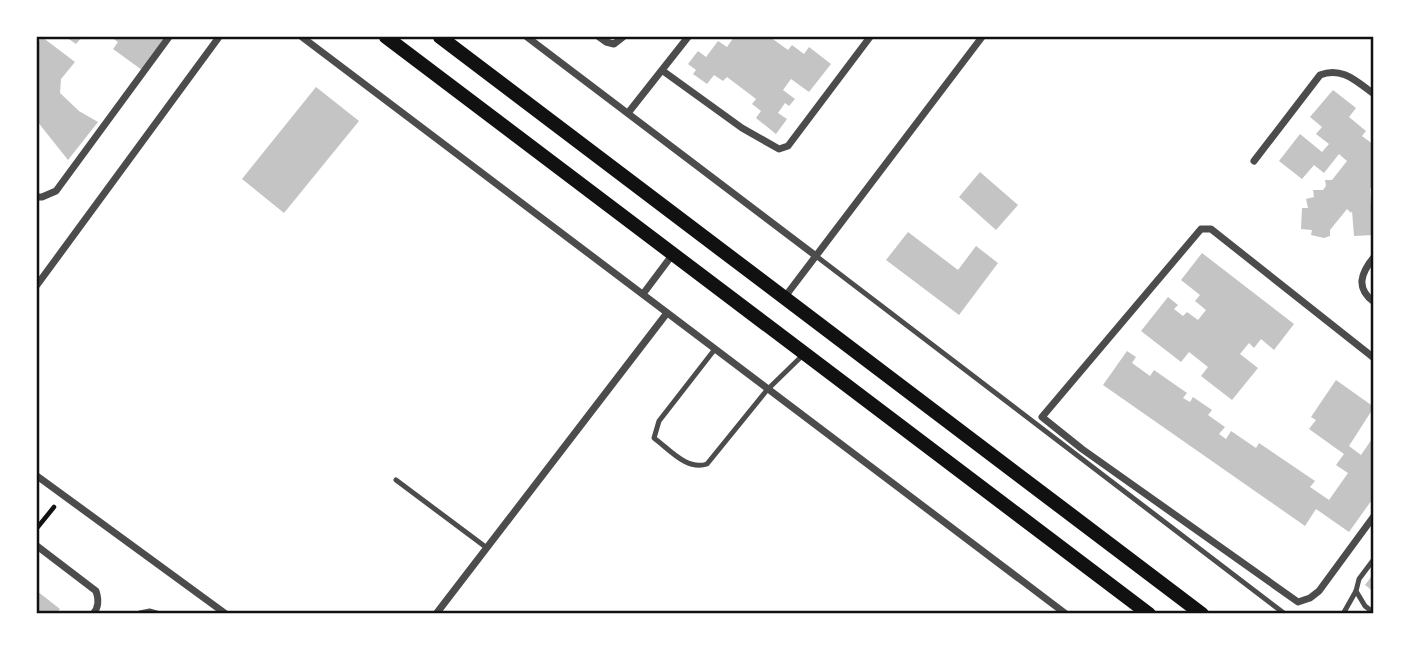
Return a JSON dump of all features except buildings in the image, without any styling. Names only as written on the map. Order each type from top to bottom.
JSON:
[{"type":"main road","points":[[386,37],[1149,614]]},
{"type":"main road","points":[[440,37],[1202,614]]},
{"type":"street","points":[[37,197],[56,191],[169,37]]},
{"type":"street","points":[[37,285],[219,37]]},
{"type":"street","points":[[302,37],[1066,614]]},
{"type":"street","points":[[527,37],[816,256]]},
{"type":"street","points":[[599,37],[614,44],[623,37]]},
{"type":"street","points":[[628,113],[688,37]]},
{"type":"street","points":[[663,71],[742,128],[779,149],[788,146],[870,37]]},
{"type":"street","points":[[784,298],[982,37]]},
{"type":"street","points":[[1254,161],[1320,75],[1329,71],[1342,72],[1374,94]]},
{"type":"street","points":[[1374,358],[1211,229],[1201,229],[1043,415],[1044,419],[1080,452],[1298,602],[1319,591],[1374,516]]},
{"type":"street","points":[[643,294],[673,254]]},
{"type":"street","points":[[1374,257],[1365,268],[1361,284],[1365,295],[1374,302]]},
{"type":"street","points":[[436,614],[667,313]]},
{"type":"street","points":[[37,476],[226,614]]},
{"type":"street","points":[[37,546],[96,591],[97,609],[93,614]]},
{"type":"street","points":[[140,614],[157,614]]},
{"type":"lane","points":[[816,256],[1080,452],[1286,614]]},
{"type":"lane","points":[[715,349],[659,421],[654,438],[690,465],[700,467],[707,464],[767,390],[804,354]]},
{"type":"lane","points":[[396,480],[487,548]]},
{"type":"lane","points":[[1343,614],[1356,591],[1359,579],[1374,559]]},
{"type":"lane","points":[[1356,591],[1364,606],[1374,613]]},
{"type":"path","points":[[37,528],[46,517]]}]
